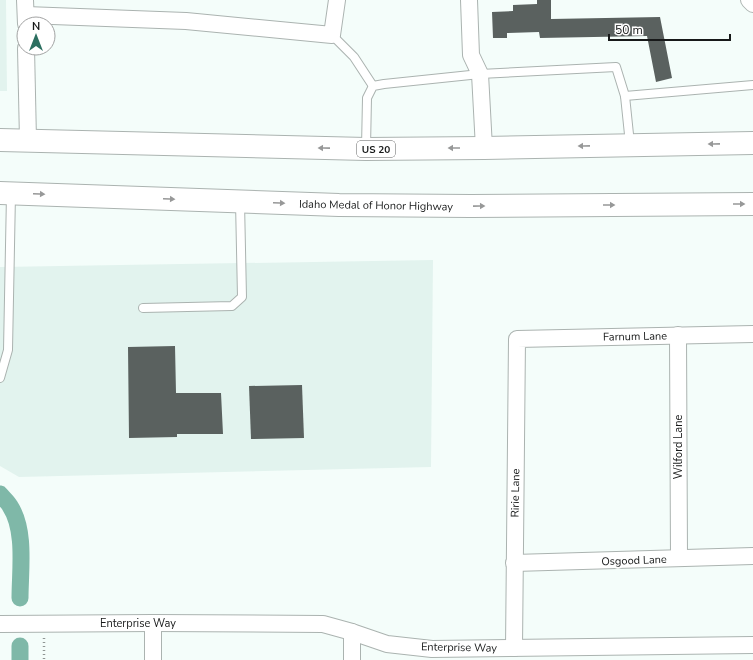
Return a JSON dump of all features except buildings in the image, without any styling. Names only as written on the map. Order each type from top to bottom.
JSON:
[{"type":"main road","name":"US 20","points":[[0,140],[366,149],[753,143]]},
{"type":"main road","name":"Idaho Medal of Honor Highway","points":[[6,193],[339,205],[463,206],[753,204]]},
{"type":"street","points":[[26,13],[186,21],[332,35],[337,0]]},
{"type":"street","points":[[469,0],[471,55],[480,74],[484,148]]},
{"type":"street","points":[[749,0],[753,4]]},
{"type":"street","points":[[26,56],[28,140]]},
{"type":"street","name":"Farnum Lane","points":[[517,339],[753,334]]},
{"type":"street","name":"Wilford Lane","points":[[678,335],[679,558]]},
{"type":"street","name":"Ririe Lane","points":[[514,648],[517,339]]},
{"type":"street","name":"Osgood Lane","points":[[514,563],[753,556]]},
{"type":"street","points":[[153,623],[153,660]]},
{"type":"street","name":"Enterprise Way","points":[[0,624],[323,624],[388,644],[432,649],[753,645]]},
{"type":"street","points":[[352,632],[352,660]]},
{"type":"lane","points":[[332,35],[354,57],[373,86]]},
{"type":"lane","points":[[373,86],[480,74],[616,67],[624,96],[630,145]]},
{"type":"lane","points":[[624,96],[753,85]]},
{"type":"lane","points":[[366,149],[367,98],[373,86]]},
{"type":"lane","points":[[0,378],[8,350],[6,193]]},
{"type":"lane","points":[[143,308],[232,306],[242,297],[240,202]]},
{"type":"path","points":[[44,624],[44,660]]},
{"type":"shaded area","points":[[0,0],[6,0],[7,91],[0,91]]},
{"type":"shaded area","points":[[433,260],[431,467],[19,477],[0,466],[0,267]]},
{"type":"waterway","points":[[0,494],[10,506],[18,527],[21,551],[20,598]]},
{"type":"waterway","points":[[20,646],[20,660]]}]
